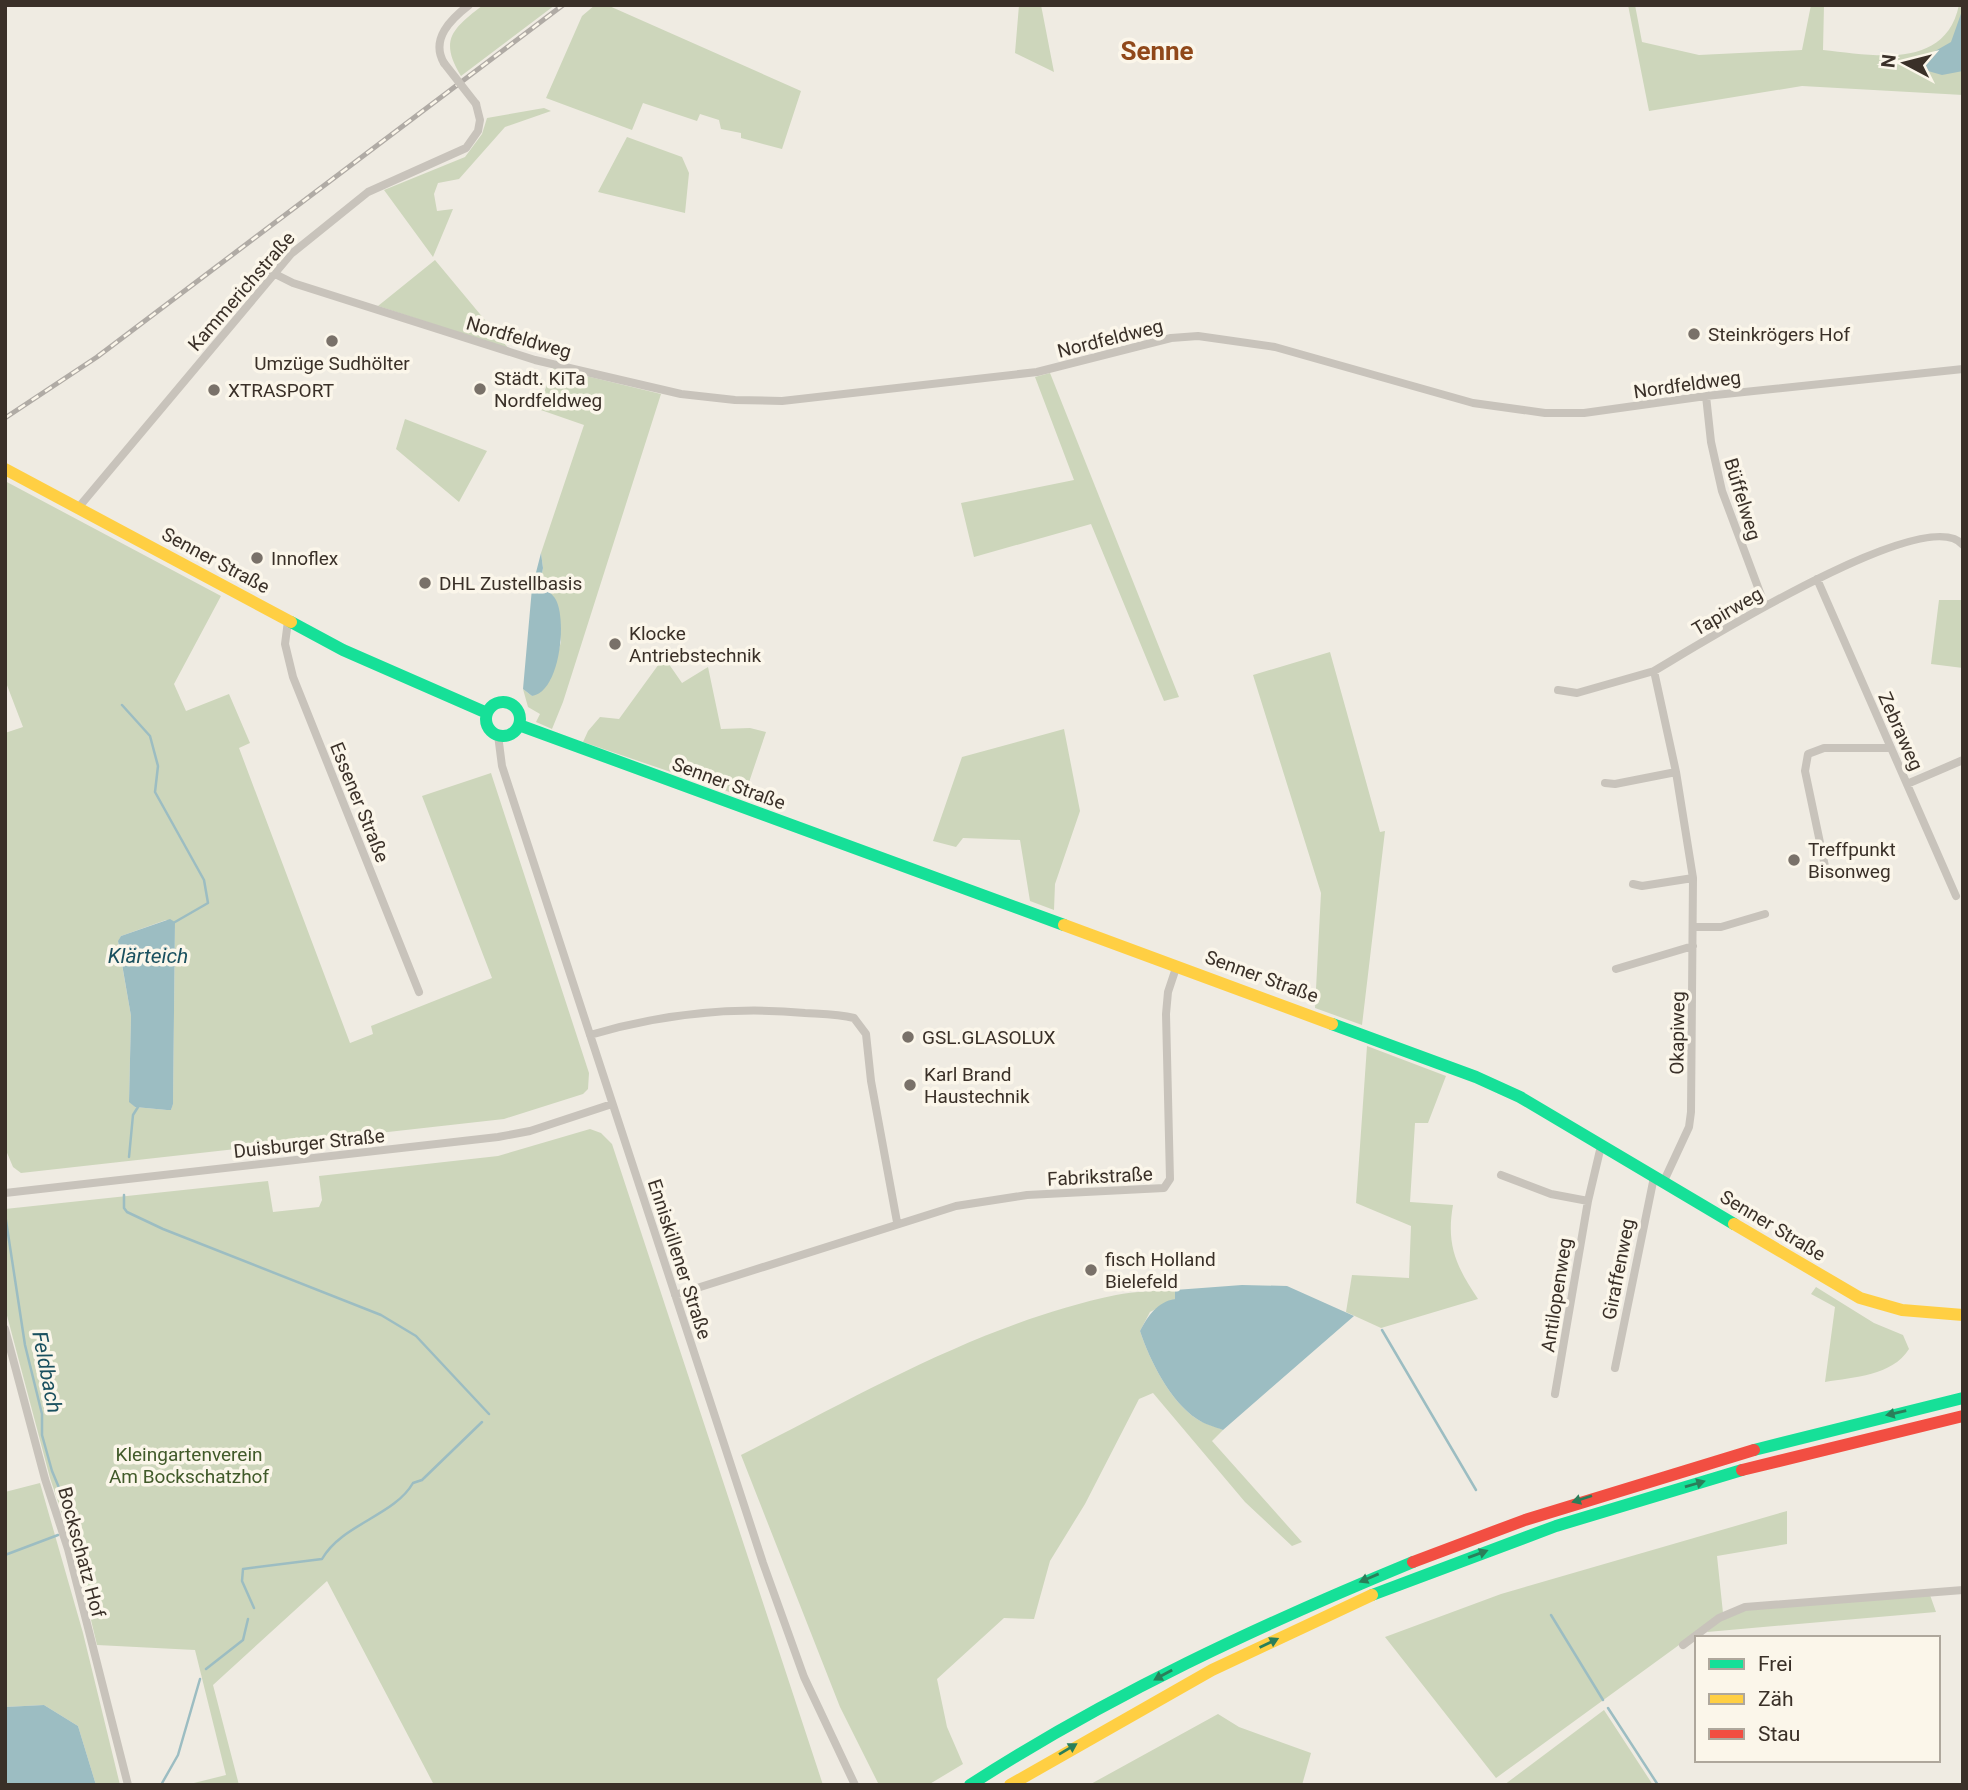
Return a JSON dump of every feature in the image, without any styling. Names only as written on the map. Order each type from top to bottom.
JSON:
[{"type":"main road","name":"Senner Straße","points":[[5,469],[386,671],[487,713]]},
{"type":"main road","points":[[507,703],[518,712],[519,725],[511,734],[498,735],[488,727],[487,713],[493,705],[507,703]]},
{"type":"main road","name":"Senner Straße","points":[[519,725],[1177,965],[1500,1087],[1860,1298],[1902,1310],[1963,1315]]},
{"type":"main road","points":[[970,1785],[1176,1668],[1332,1593],[1419,1556],[1499,1526],[1713,1458],[1963,1398]]},
{"type":"main road","points":[[1010,1785],[1104,1727],[1183,1684],[1340,1609],[1425,1573],[1625,1505],[1783,1459],[1963,1416]]},
{"type":"street","name":"Kammerichstraße","points":[[78,508],[273,273],[305,241],[368,192],[466,148],[478,131],[480,120],[476,104],[444,62],[439,48],[442,34],[450,21],[469,5]]},
{"type":"street","name":"Nordfeldweg","points":[[273,273],[293,283],[508,352],[681,394],[735,400],[782,401],[1037,372],[1171,338],[1198,336],[1275,347],[1473,402],[1522,411],[1584,413],[1706,396],[1963,369]]},
{"type":"street","name":"Büffelweg","points":[[1706,396],[1711,442],[1722,491],[1765,606]]},
{"type":"street","name":"Tapirweg","points":[[1654,671],[1765,606],[1853,561],[1907,543],[1948,537],[1957,539],[1963,545]]},
{"type":"street","name":"Zebraweg","points":[[1817,579],[1956,896]]},
{"type":"street","name":"Essener Straße","points":[[288,621],[285,644],[293,677],[419,992]]},
{"type":"street","points":[[1558,690],[1577,693],[1654,671]]},
{"type":"street","name":"Okapiweg","points":[[1654,671],[1676,772],[1693,878],[1690,1120],[1659,1180]]},
{"type":"street","name":"Enniskillener Straße","points":[[498,735],[502,766],[784,1622],[809,1688],[855,1785]]},
{"type":"street","points":[[1826,871],[1805,771],[1808,754],[1824,748],[1891,748]]},
{"type":"street","points":[[1907,784],[1963,760]]},
{"type":"street","points":[[1605,783],[1615,784],[1676,772]]},
{"type":"street","points":[[1633,884],[1642,886],[1693,878]]},
{"type":"street","points":[[1693,927],[1721,927],[1765,914]]},
{"type":"street","points":[[1616,969],[1693,946]]},
{"type":"street","name":"Fabrikstraße","points":[[675,1295],[897,1222],[988,1200],[1164,1188],[1170,1179],[1166,1014],[1177,965]]},
{"type":"street","points":[[590,1035],[639,1022],[706,1012],[775,1011],[854,1018],[866,1034],[871,1081],[897,1222]]},
{"type":"street","name":"Duisburger Straße","points":[[5,1193],[508,1136],[612,1104]]},
{"type":"street","name":"Antilopenweg","points":[[1555,1394],[1588,1201],[1601,1146]]},
{"type":"street","points":[[1501,1175],[1551,1194],[1588,1201]]},
{"type":"street","name":"Giraffenweg","points":[[1615,1368],[1659,1180]]},
{"type":"street","name":"Bockschatz Hof","points":[[5,1329],[45,1479],[68,1549],[128,1785]]},
{"type":"street","points":[[1696,1636],[1719,1618],[1745,1607],[1963,1590]]},
{"type":"street","points":[[1683,1646],[1695,1637]]},
{"type":"green space","points":[[483,5],[555,5],[461,76],[451,53],[452,36],[463,21]]},
{"type":"green space","points":[[595,5],[607,5],[801,91],[782,149],[741,138],[741,133],[721,129],[719,120],[700,114],[697,121],[643,103],[632,130],[546,98],[582,16]]},
{"type":"green space","points":[[1019,5],[1041,5],[1054,72],[1015,53]]},
{"type":"green space","points":[[1628,5],[1635,5],[1642,42],[1699,55],[1802,50],[1811,5],[1824,5],[1823,50],[1884,55],[1923,50],[1939,41],[1951,26],[1959,5],[1963,5],[1963,95],[1802,86],[1649,111]]},
{"type":"green space","points":[[544,108],[551,111],[505,127],[459,179],[438,183],[434,194],[437,211],[453,209],[433,257],[384,190],[465,157],[482,134],[487,118]]},
{"type":"green space","points":[[627,137],[682,157],[689,173],[685,213],[598,192]]},
{"type":"green space","points":[[435,260],[509,349],[378,306]]},
{"type":"green space","points":[[553,368],[661,394],[563,702],[552,729],[536,722],[540,714],[528,707],[523,689],[532,696],[550,680],[561,642],[555,599],[540,584],[543,568],[541,553],[584,425],[538,409]]},
{"type":"green space","points":[[1050,373],[1179,697],[1164,701],[1091,524],[974,557],[961,503],[1074,480],[1035,377]]},
{"type":"green space","points":[[405,419],[487,451],[459,502],[396,449]]},
{"type":"green space","points":[[5,481],[221,596],[174,684],[186,711],[229,694],[250,743],[239,748],[350,1043],[373,1034],[371,1026],[492,978],[422,796],[491,773],[589,1073],[588,1089],[583,1094],[504,1119],[21,1173],[13,1167],[5,1148],[5,733],[23,727],[5,680]],"holes":[[[166,920],[175,922],[173,1103],[171,1110],[135,1107],[129,1101],[131,1016],[118,942],[121,936]]]},
{"type":"green space","points":[[1939,600],[1963,600],[1963,668],[1931,664]]},
{"type":"green space","points":[[1330,652],[1380,832],[1385,831],[1362,1025],[1315,1008],[1321,893],[1253,675]]},
{"type":"green space","points":[[664,657],[682,683],[708,667],[721,729],[750,728],[766,732],[744,797],[583,742],[600,717],[619,719]]},
{"type":"green space","points":[[1064,729],[1080,811],[1055,884],[1054,910],[1030,901],[1020,840],[963,838],[956,847],[933,841],[962,757]]},
{"type":"green space","points":[[1367,1046],[1446,1076],[1428,1123],[1415,1123],[1410,1202],[1453,1205],[1452,1244],[1464,1276],[1478,1299],[1381,1328],[1346,1312],[1352,1275],[1409,1278],[1411,1226],[1356,1203]]},
{"type":"green space","name":"Kleingartenverein Am Bockschatzhof","points":[[590,1129],[601,1133],[612,1144],[823,1785],[434,1785],[327,1581],[213,1685],[239,1785],[186,1785],[226,1775],[195,1650],[97,1645],[74,1549],[50,1478],[5,1308],[5,1209],[268,1181],[273,1212],[319,1207],[322,1200],[319,1176],[498,1156]]},
{"type":"green space","points":[[1816,1287],[1874,1323],[1903,1335],[1909,1349],[1902,1358],[1883,1370],[1825,1382],[1835,1307],[1811,1294]]},
{"type":"green space","points":[[1175,1290],[1175,1299],[1150,1312],[1140,1331],[1155,1367],[1187,1411],[1200,1421],[1223,1430],[1212,1441],[1302,1542],[1292,1546],[1245,1502],[1153,1393],[1139,1399],[1085,1504],[1050,1561],[1034,1619],[1004,1618],[937,1679],[947,1727],[963,1764],[928,1785],[879,1785],[840,1707],[741,1455],[877,1385],[1018,1323],[1066,1307],[1116,1295]]},
{"type":"green space","points":[[40,1483],[83,1633],[120,1785],[96,1785],[78,1726],[44,1705],[5,1707],[5,1492]]},
{"type":"green space","points":[[1787,1511],[1787,1544],[1717,1556],[1723,1613],[1496,1778],[1385,1637],[1501,1594]]},
{"type":"green space","points":[[1930,1595],[1936,1612],[1707,1632],[1721,1620],[1746,1610]]},
{"type":"green space","points":[[1604,1710],[1653,1785],[1504,1785]]},
{"type":"green space","points":[[1218,1714],[1239,1727],[1311,1753],[1302,1785],[1089,1785]]},
{"type":"water","points":[[1963,8],[1963,71],[1942,75],[1928,71],[1923,58],[1951,42]]},
{"type":"water","points":[[541,553],[543,568],[540,584],[556,600],[561,639],[555,669],[549,682],[542,692],[532,696],[523,689],[532,588]]},
{"type":"water","name":"Klärteich","points":[[170,919],[175,922],[173,1104],[171,1110],[135,1107],[129,1102],[131,1016],[118,941],[121,936]]},
{"type":"water","points":[[1242,1285],[1287,1286],[1354,1316],[1223,1430],[1200,1421],[1178,1402],[1155,1367],[1140,1331],[1158,1306],[1175,1299],[1175,1290]]},
{"type":"water","points":[[44,1705],[78,1726],[96,1785],[5,1785],[5,1707]]},
{"type":"waterway","points":[[122,705],[150,736],[158,766],[155,792],[204,880],[208,903],[175,922]]},
{"type":"waterway","points":[[129,1157],[133,1115],[138,1107]]},
{"type":"waterway","points":[[124,1195],[124,1208],[127,1212],[163,1229],[381,1315],[416,1336],[489,1414]]},
{"type":"waterway","name":"Feldbach","points":[[5,1214],[25,1345],[42,1414],[42,1435],[52,1471],[73,1521],[69,1531]]},
{"type":"waterway","points":[[1382,1330],[1476,1490]]},
{"type":"waterway","points":[[254,1608],[242,1581],[243,1569],[322,1559],[342,1537],[394,1504],[413,1483],[422,1480],[482,1422]]},
{"type":"waterway","name":"Feldbach","points":[[5,1555],[58,1535]]},
{"type":"waterway","points":[[1551,1615],[1603,1700]]},
{"type":"waterway","points":[[206,1669],[243,1640],[248,1619]]},
{"type":"waterway","points":[[161,1785],[178,1755],[200,1679]]},
{"type":"waterway","points":[[1608,1708],[1658,1785]]},
{"type":"railway","points":[[5,418],[97,357],[563,5]]},
{"type":"traffic: fast","points":[[291,622],[343,650],[487,713]]},
{"type":"traffic: fast","points":[[503,702],[515,707],[520,719],[515,731],[503,736],[491,731],[486,719],[491,707],[503,702]]},
{"type":"traffic: fast","points":[[519,725],[1064,925]]},
{"type":"traffic: fast","points":[[1332,1024],[1476,1077],[1520,1097],[1734,1224]]},
{"type":"traffic: fast","points":[[1754,1450],[1963,1398]]},
{"type":"traffic: fast","points":[[1372,1595],[1556,1526],[1742,1470]]},
{"type":"traffic: fast","points":[[970,1785],[1076,1721],[1186,1663],[1413,1562]]},
{"type":"traffic: slow","points":[[5,469],[291,622]]},
{"type":"traffic: slow","points":[[1064,925],[1332,1024]]},
{"type":"traffic: slow","points":[[1734,1224],[1860,1298],[1902,1310],[1963,1315]]},
{"type":"traffic: slow","points":[[1010,1785],[1212,1670],[1372,1595]]},
{"type":"traffic: jam","points":[[1742,1470],[1963,1416]]},
{"type":"traffic: jam","points":[[1413,1562],[1525,1520],[1754,1450]]},
{"type":"place","name":"Steinkrögers Hof","points":[[1694,334]]},
{"type":"place","name":"Umzüge Sudhölter","points":[[332,341]]},
{"type":"place","name":"Städt. KiTa Nordfeldweg","points":[[480,389]]},
{"type":"place","name":"XTRASPORT","points":[[214,390]]},
{"type":"place","name":"Innoflex","points":[[257,558]]},
{"type":"place","name":"DHL Zustellbasis","points":[[425,583]]},
{"type":"place","name":"Klocke Antriebstechnik","points":[[615,644]]},
{"type":"place","name":"Treffpunkt Bisonweg","points":[[1794,860]]},
{"type":"place","name":"GSL.GLASOLUX","points":[[908,1037]]},
{"type":"place","name":"Karl Brand Haustechnik","points":[[910,1085]]},
{"type":"place","name":"fisch Holland Bielefeld","points":[[1091,1270]]},
{"type":"district","name":"Senne","points":[[1157,51]]}]
